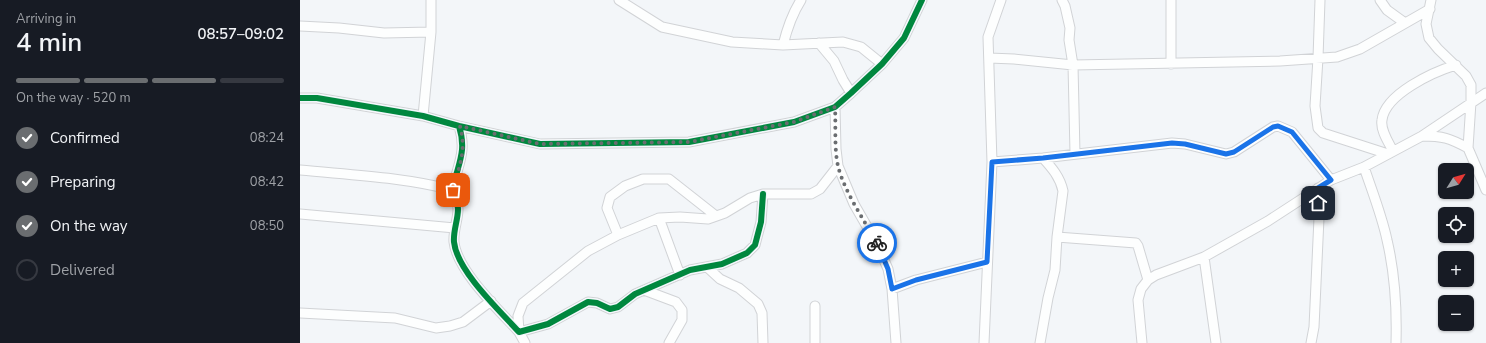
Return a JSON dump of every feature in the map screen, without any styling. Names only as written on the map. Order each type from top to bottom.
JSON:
[{"type":"street","points":[[423,116],[431,32],[431,0]]},
{"type":"street","points":[[619,0],[662,27],[732,42],[783,45],[843,42],[861,47],[882,64]]},
{"type":"street","points":[[783,45],[788,26],[795,9],[801,0]]},
{"type":"street","points":[[300,98],[317,98],[423,116],[540,144],[689,142],[794,122],[835,107],[882,64],[904,38],[922,0]]},
{"type":"street","points":[[984,343],[992,162],[988,37],[1001,0]]},
{"type":"street","points":[[1062,0],[1065,6],[1070,28],[1069,40],[1073,65],[1075,154]]},
{"type":"street","points":[[1171,0],[1171,64]]},
{"type":"street","points":[[1320,0],[1318,58],[1314,106],[1318,128],[1323,133],[1391,153]]},
{"type":"street","points":[[1380,0],[1387,10],[1405,23]]},
{"type":"street","points":[[989,58],[1014,58],[1073,65],[1280,61],[1337,57],[1352,52],[1405,23],[1431,4]]},
{"type":"street","points":[[1431,4],[1426,24],[1429,38],[1438,49],[1466,76],[1471,85],[1472,102],[1468,148],[1486,190]]},
{"type":"street","points":[[300,26],[340,28],[384,33],[431,32]]},
{"type":"street","points":[[819,43],[834,61],[851,93]]},
{"type":"street","points":[[1391,153],[1381,122],[1384,113],[1390,104],[1415,84],[1440,70],[1456,65]]},
{"type":"street","points":[[1142,343],[1138,300],[1141,289],[1148,280],[1156,275],[1204,257],[1268,221],[1331,180],[1364,168],[1422,136],[1486,93]]},
{"type":"street","points":[[835,107],[838,166],[854,204],[877,244],[888,269],[892,289],[896,343]]},
{"type":"street","points":[[460,126],[463,139],[463,153],[453,190],[458,209],[454,242],[460,261],[491,301],[520,332],[526,343]]},
{"type":"street","points":[[992,162],[1043,158],[1172,143],[1185,144],[1226,154],[1234,152],[1273,127],[1278,126],[1288,130],[1297,137],[1302,146],[1331,180]]},
{"type":"street","points":[[1422,136],[1444,136],[1468,148]]},
{"type":"street","points":[[1040,343],[1048,298],[1055,270],[1057,237],[1063,191],[1062,184],[1043,158]]},
{"type":"street","points":[[520,332],[518,316],[523,302],[588,251],[618,235],[659,218],[680,217],[708,219],[725,213],[750,198],[763,194],[811,194],[820,189],[838,166]]},
{"type":"street","points":[[1364,168],[1387,239],[1392,261],[1397,312],[1396,343]]},
{"type":"street","points":[[300,170],[392,179],[429,184],[453,190]]},
{"type":"street","points":[[618,235],[607,208],[610,197],[625,186],[643,179],[669,179],[716,216]]},
{"type":"street","points":[[1311,343],[1314,327],[1319,218],[1318,188]]},
{"type":"street","points":[[520,332],[548,324],[588,302],[598,303],[610,309],[618,307],[635,294],[690,270],[722,264],[747,253],[755,245],[762,222],[763,194]]},
{"type":"street","points":[[300,214],[455,228]]},
{"type":"street","points":[[659,218],[680,275]]},
{"type":"street","points":[[1057,237],[1136,243],[1148,280]]},
{"type":"street","points":[[1204,257],[1216,343]]},
{"type":"street","points":[[892,289],[916,280],[987,262]]},
{"type":"street","points":[[707,267],[720,279],[739,288],[758,304],[762,313],[763,343]]},
{"type":"street","points":[[657,285],[659,295]]},
{"type":"street","points":[[644,290],[676,302],[682,310],[682,320],[669,343]]},
{"type":"street","points":[[300,313],[395,318],[436,328],[463,322],[491,301]]},
{"type":"street","points":[[815,306],[815,343]]},
{"type":"cycle path","points":[[300,98],[317,98],[423,116],[459,126],[540,144],[689,142],[794,122],[835,107],[882,64],[904,38],[922,0]]},
{"type":"cycle path","points":[[459,126],[462,150],[453,188],[458,209],[454,238],[457,253],[471,278],[480,290],[519,332],[548,324],[588,302],[597,303],[610,309],[618,307],[635,294],[690,270],[722,264],[747,253],[755,245],[761,222],[763,194]]},
{"type":"way so far","points":[[453,190],[463,153],[463,139],[460,126],[540,144],[689,142],[794,122],[835,107],[838,166],[854,204],[877,243]]},
{"type":"route","points":[[877,243],[888,269],[892,289],[916,280],[987,262],[992,162],[1043,158],[1172,143],[1185,144],[1226,154],[1234,152],[1273,127],[1278,126],[1292,132],[1297,137],[1302,146],[1331,180],[1318,188],[1318,203]]}]
